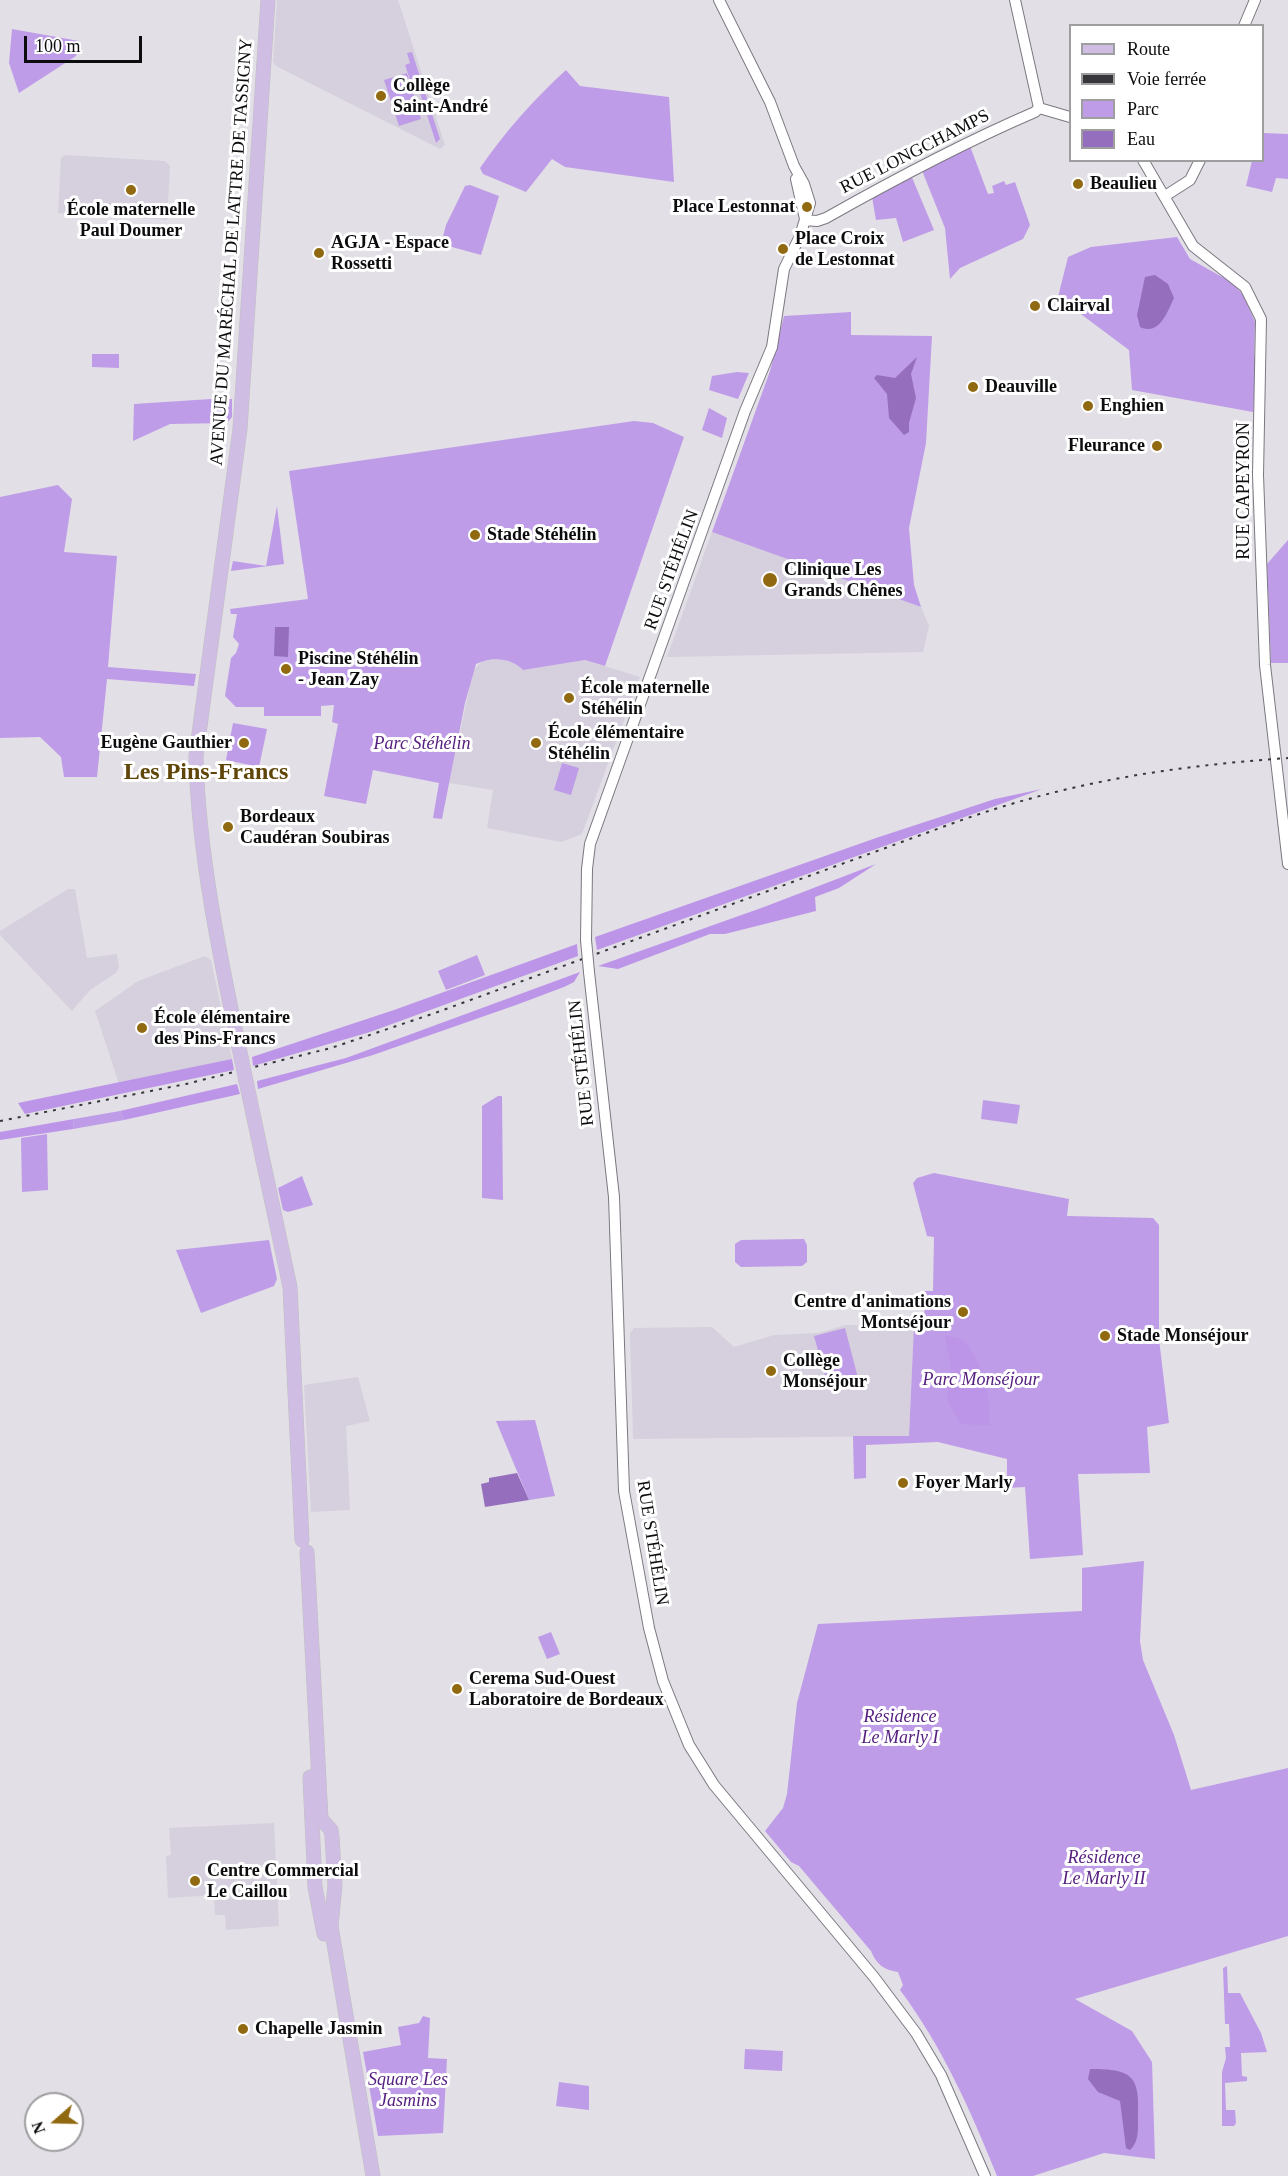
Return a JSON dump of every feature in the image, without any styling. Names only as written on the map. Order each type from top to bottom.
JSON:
[{"type":"main road","name":"AVENUE DU MARÉCHAL DE LATTRE DE TASSIGNY","points":[[268,0],[240,429],[196,756],[198,799],[217,935],[290,1287],[316,1818],[315,1892],[322,1919],[362,2138],[373,2176]]},
{"type":"main road","name":"AVENUE DU MARÉCHAL DE LATTRE DE TASSIGNY","points":[[316,1818],[331,1830],[335,1885],[331,1908],[332,1933],[362,2138],[364,2176]]},
{"type":"street","points":[[719,0],[770,102],[794,166],[805,220]]},
{"type":"street","points":[[1015,0],[1039,108],[1069,116]]},
{"type":"street","points":[[1245,24],[1255,0]]},
{"type":"street","name":"RUE LONGCHAMPS","points":[[805,220],[817,221],[826,218],[916,167],[982,134],[1035,112],[1039,108]]},
{"type":"street","name":"RUE CAPEYRON","points":[[1144,162],[1192,246],[1245,287],[1261,319],[1258,475],[1265,665],[1288,864]]},
{"type":"street","points":[[1165,196],[1190,180],[1199,162]]},
{"type":"street","name":"RUE STÉHÉLIN","points":[[805,220],[784,269],[772,347],[745,411],[590,844],[586,872],[586,940],[614,1197],[624,1491],[649,1628],[665,1686],[696,1757],[714,1785],[891,1998],[916,2033],[944,2082],[985,2176]]},
{"type":"shaded area","name":"Collège Saint-André","points":[[277,0],[398,0],[445,145],[440,149],[276,66],[273,62]]},
{"type":"shaded area","name":"École maternelle Paul Doumer","points":[[65,155],[165,161],[170,166],[167,220],[58,213],[61,158]]},
{"type":"shaded area","name":"Clinique Les Grands Chênes","points":[[712,532],[921,607],[929,626],[923,652],[667,657]]},
{"type":"shaded area","name":"École élémentaire Stéhélin","points":[[499,659],[515,662],[523,670],[585,660],[640,677],[582,834],[561,842],[487,828],[493,790],[449,783],[473,671],[482,661]]},
{"type":"shaded area","points":[[68,889],[75,889],[87,958],[117,954],[119,968],[116,973],[90,990],[72,1011],[0,935],[0,931]]},
{"type":"shaded area","name":"École élémentaire des Pins-Francs","points":[[205,956],[211,960],[232,1059],[119,1084],[95,1011],[138,981]]},
{"type":"shaded area","name":"Collège Monséjour","points":[[845,1325],[914,1325],[909,1436],[633,1439],[630,1333],[634,1328],[712,1327],[734,1347],[774,1335],[819,1333]]},
{"type":"shaded area","points":[[358,1377],[370,1421],[346,1426],[350,1510],[311,1512],[304,1385]]},
{"type":"shaded area","points":[[274,1823],[279,1926],[226,1930],[225,1915],[215,1915],[214,1895],[168,1898],[166,1856],[171,1855],[169,1828]]},
{"type":"green space","points":[[12,29],[79,41],[76,56],[19,93],[9,63]]},
{"type":"green space","points":[[412,52],[440,139],[436,143],[420,93],[415,94],[405,65],[410,63],[407,53]]},
{"type":"green space","points":[[566,70],[580,86],[669,97],[674,182],[565,167],[552,159],[526,192],[483,174],[480,168],[499,142],[542,93]]},
{"type":"green space","points":[[407,73],[421,119],[399,126],[384,80]]},
{"type":"green space","points":[[1264,133],[1288,134],[1288,179],[1276,178],[1272,192],[1246,186],[1252,162],[1264,162]]},
{"type":"green space","points":[[970,146],[988,194],[994,193],[992,186],[1004,181],[1006,185],[1015,182],[1030,225],[1023,239],[960,268],[950,279],[945,228],[923,173],[925,168]]},
{"type":"green space","points":[[911,175],[934,230],[903,242],[896,218],[876,220],[872,197]]},
{"type":"green space","points":[[470,185],[499,196],[481,255],[441,244],[446,225],[465,186]]},
{"type":"green space","points":[[1177,237],[1190,259],[1233,283],[1243,295],[1255,322],[1254,356],[1257,356],[1253,412],[1132,390],[1129,350],[1058,297],[1068,257],[1091,247]]},
{"type":"green space","points":[[851,312],[851,335],[932,336],[926,443],[909,528],[914,585],[921,607],[712,532],[770,371],[784,316]]},
{"type":"green space","points":[[92,354],[119,354],[119,368],[92,367]]},
{"type":"green space","points":[[737,372],[749,373],[738,399],[709,390],[712,376]]},
{"type":"green space","points":[[232,399],[232,417],[227,423],[170,424],[133,441],[134,404]]},
{"type":"green space","points":[[709,408],[727,418],[722,438],[702,430]]},
{"type":"green space","name":"Stade Stéhélin","points":[[634,421],[653,423],[684,437],[605,666],[585,660],[523,670],[508,661],[495,659],[476,664],[465,703],[442,819],[433,818],[439,783],[373,770],[366,804],[324,796],[338,724],[332,722],[334,705],[321,706],[321,716],[264,716],[264,707],[236,707],[225,696],[231,658],[236,653],[239,644],[233,637],[237,614],[231,614],[230,609],[308,599],[289,471]]},
{"type":"green space","points":[[58,485],[72,499],[64,552],[117,556],[108,667],[196,674],[194,686],[107,679],[97,777],[64,777],[61,757],[40,737],[0,738],[0,497]]},
{"type":"green space","points":[[277,506],[284,564],[231,571],[233,561],[266,566]]},
{"type":"green space","points":[[1288,540],[1288,663],[1271,663],[1267,564]]},
{"type":"green space","points":[[233,723],[267,729],[259,767],[226,760]]},
{"type":"green space","points":[[562,763],[579,768],[571,795],[554,790]]},
{"type":"green space","points":[[1042,789],[597,950],[595,937],[876,838],[995,799]]},
{"type":"green space","points":[[876,864],[839,888],[815,897],[816,911],[725,934],[710,934],[618,969],[598,966],[764,907]]},
{"type":"green space","points":[[577,944],[578,956],[370,1032],[253,1066],[252,1057],[394,1010]]},
{"type":"green space","points":[[477,955],[485,975],[446,990],[438,971]]},
{"type":"green space","points":[[580,972],[574,982],[516,1005],[373,1055],[258,1089],[257,1081],[346,1058]]},
{"type":"green space","points":[[232,1059],[234,1070],[25,1114],[18,1103]]},
{"type":"green space","points":[[237,1084],[240,1094],[124,1120],[120,1111]]},
{"type":"green space","points":[[502,1096],[503,1200],[482,1198],[482,1106]]},
{"type":"green space","points":[[983,1100],[1020,1105],[1017,1124],[981,1119]]},
{"type":"green space","points":[[120,1111],[124,1120],[73,1129],[74,1119]]},
{"type":"green space","points":[[74,1119],[73,1129],[0,1140],[0,1132]]},
{"type":"green space","points":[[47,1134],[48,1190],[22,1192],[21,1138]]},
{"type":"green space","name":"Parc Monséjour","points":[[934,1173],[1069,1199],[1067,1216],[1153,1218],[1159,1225],[1159,1339],[1169,1423],[1147,1427],[1150,1473],[1078,1474],[1083,1555],[1030,1559],[1025,1487],[1007,1488],[1007,1459],[938,1442],[866,1445],[866,1478],[854,1479],[853,1436],[909,1436],[914,1325],[924,1325],[925,1291],[933,1291],[934,1237],[927,1236],[913,1183],[917,1178]]},
{"type":"green space","points":[[302,1176],[313,1205],[288,1212],[283,1210],[278,1188]]},
{"type":"green space","points":[[804,1239],[807,1245],[807,1262],[802,1266],[741,1267],[735,1262],[735,1244],[741,1240]]},
{"type":"green space","points":[[269,1240],[277,1279],[274,1286],[201,1313],[176,1250]]},
{"type":"green space","points":[[845,1328],[858,1378],[828,1386],[814,1336]]},
{"type":"green space","name":"Parc Monséjour","points":[[945,1335],[963,1340],[976,1358],[988,1391],[989,1425],[961,1424],[947,1400],[951,1368]]},
{"type":"green space","points":[[535,1420],[555,1496],[529,1500],[496,1421]]},
{"type":"green space","points":[[1144,1561],[1140,1641],[1143,1660],[1174,1735],[1191,1790],[1288,1768],[1288,1936],[1075,1999],[1132,2031],[1152,2062],[1155,2159],[1104,2153],[1033,2176],[997,2176],[977,2127],[942,2056],[900,1990],[903,1985],[898,1972],[889,1970],[878,1963],[871,1951],[799,1866],[791,1862],[765,1831],[783,1808],[787,1794],[797,1703],[818,1624],[1082,1611],[1082,1568]]},
{"type":"green space","points":[[551,1632],[560,1654],[547,1659],[538,1637]]},
{"type":"green space","points":[[1227,1966],[1228,1993],[1240,1993],[1261,2033],[1267,2052],[1241,2053],[1242,2076],[1247,2077],[1247,2081],[1225,2083],[1226,2110],[1235,2110],[1236,2123],[1234,2126],[1222,2126],[1222,2072],[1226,2058],[1225,2047],[1230,2047],[1229,2024],[1225,2024],[1223,1968]]},
{"type":"green space","name":"Square Les Jasmins","points":[[423,2016],[430,2018],[428,2058],[447,2059],[443,2133],[378,2136],[363,2052],[401,2045],[398,2027],[419,2023]]},
{"type":"green space","points":[[745,2049],[783,2051],[782,2071],[744,2069]]},
{"type":"green space","points":[[559,2082],[589,2086],[589,2110],[556,2106]]},
{"type":"water","points":[[1155,275],[1168,284],[1174,298],[1162,322],[1147,329],[1140,327],[1137,315],[1145,277]]},
{"type":"water","points":[[917,357],[911,374],[916,398],[909,423],[909,432],[904,435],[889,418],[887,394],[874,378],[877,375],[895,378]]},
{"type":"water","points":[[275,627],[289,627],[288,657],[274,656]]},
{"type":"water","points":[[517,1473],[529,1500],[485,1507],[481,1484],[489,1482],[489,1478]]},
{"type":"water","points":[[1090,2069],[1125,2073],[1135,2084],[1138,2131],[1135,2143],[1130,2150],[1126,2148],[1120,2101],[1098,2092],[1088,2079]]},
{"type":"railway","points":[[0,1121],[186,1084],[331,1048],[435,1013],[1000,807],[1081,786],[1162,771],[1288,758]]},
{"type":"place","name":"Collège Saint-André","points":[[381,96]]},
{"type":"place","name":"Beaulieu","points":[[1078,184]]},
{"type":"place","name":"École maternelle Paul Doumer","points":[[131,190]]},
{"type":"place","name":"Place Lestonnat","points":[[807,207]]},
{"type":"place","name":"Place Croix de Lestonnat","points":[[783,249]]},
{"type":"place","name":"AGJA - Espace Rossetti","points":[[319,253]]},
{"type":"place","name":"Clairval","points":[[1035,306]]},
{"type":"place","name":"Deauville","points":[[973,387]]},
{"type":"place","name":"Enghien","points":[[1088,406]]},
{"type":"place","name":"Fleurance","points":[[1157,446]]},
{"type":"place","name":"Stade Stéhélin","points":[[475,535]]},
{"type":"place","name":"Clinique Les Grands Chênes","points":[[770,580]]},
{"type":"place","name":"Piscine Stéhélin - Jean Zay","points":[[286,669]]},
{"type":"place","name":"École maternelle Stéhélin","points":[[569,698]]},
{"type":"place","name":"Eugène Gauthier","points":[[244,743]]},
{"type":"place","name":"École élémentaire Stéhélin","points":[[536,743]]},
{"type":"place","name":"Bordeaux Caudéran Soubiras","points":[[228,827]]},
{"type":"place","name":"École élémentaire des Pins-Francs","points":[[142,1028]]},
{"type":"place","name":"Centre d'animations Montséjour","points":[[963,1312]]},
{"type":"place","name":"Stade Monséjour","points":[[1105,1336]]},
{"type":"place","name":"Collège Monséjour","points":[[771,1371]]},
{"type":"place","name":"Foyer Marly","points":[[903,1483]]},
{"type":"place","name":"Cerema Sud-Ouest Laboratoire de Bordeaux","points":[[457,1689]]},
{"type":"place","name":"Centre Commercial Le Caillou","points":[[195,1881]]},
{"type":"place","name":"Chapelle Jasmin","points":[[243,2029]]},
{"type":"district","name":"Les Pins-Francs","points":[[206,773]]},
{"type":"park label","name":"Parc Stéhélin","points":[[422,744]]},
{"type":"park label","name":"Résidence Le Marly I","points":[[900,1727]]},
{"type":"park label","name":"Résidence Le Marly II","points":[[1104,1868]]}]
